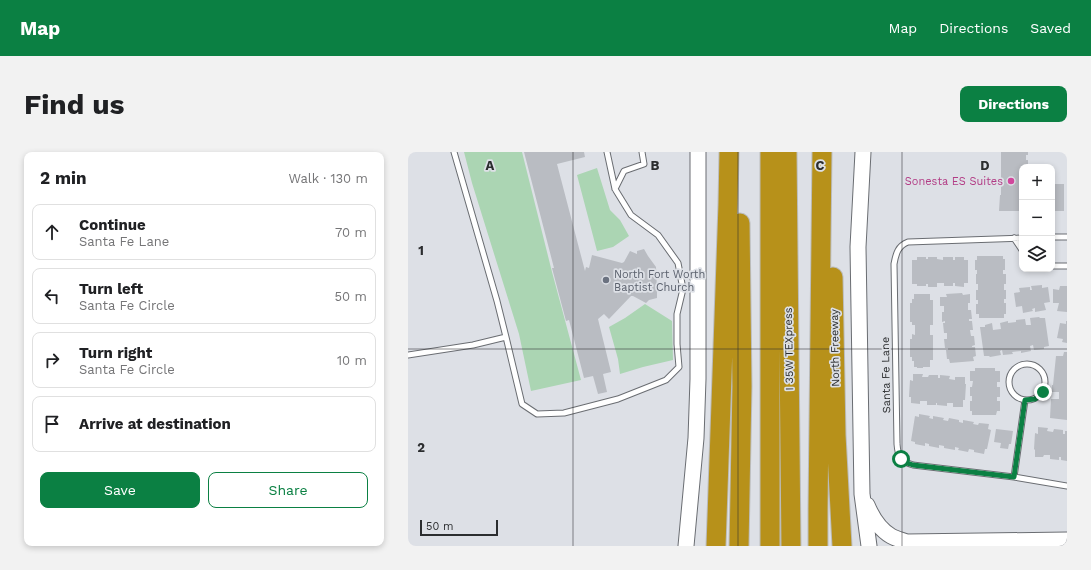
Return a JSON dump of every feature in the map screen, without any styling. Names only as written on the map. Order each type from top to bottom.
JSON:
[{"type":"highway","points":[[716,546],[729,152]]},
{"type":"highway","points":[[739,152],[742,386],[739,546]]},
{"type":"highway","name":"I 35W TEXpress","points":[[770,152],[770,546]]},
{"type":"highway","name":"I 35W TEXpress","points":[[787,152],[791,546]]},
{"type":"highway","name":"North Freeway","points":[[822,152],[822,180],[832,205],[836,435],[842,546]]},
{"type":"highway","points":[[818,546],[822,180]]},
{"type":"main road","points":[[686,546],[696,438],[698,379],[698,152]]},
{"type":"main road","points":[[863,152],[858,247],[862,494],[869,546]]},
{"type":"main road","points":[[862,494],[874,520],[891,536],[907,542],[1067,540]]},
{"type":"lane","points":[[454,152],[497,301],[522,404],[537,414],[564,414],[618,399],[666,380],[679,367],[677,314],[683,289],[678,263],[658,235],[631,215],[615,190],[607,152]]},
{"type":"lane","points":[[615,190],[624,171],[644,164],[642,152]]},
{"type":"lane","points":[[1055,237],[1067,237]]},
{"type":"lane","points":[[1014,238],[1019,246]]},
{"type":"lane","name":"Santa Fe Lane","points":[[1019,238],[908,242],[898,248],[894,264],[898,453],[901,459],[913,465],[1014,477],[1067,486]]},
{"type":"lane","points":[[1055,266],[1067,266]]},
{"type":"lane","points":[[408,355],[473,345],[506,337]]},
{"type":"lane","points":[[1024,364],[1034,365],[1042,372],[1045,382],[1043,392],[1035,399],[1025,400],[1015,396],[1009,388],[1009,377],[1015,368],[1024,364]]},
{"type":"lane","points":[[1014,477],[1025,400]]},
{"type":"green space","points":[[464,152],[522,152],[581,380],[531,391],[519,334],[472,183]]},
{"type":"green space","points":[[597,168],[610,210],[620,220],[629,236],[613,247],[597,251],[577,175]]},
{"type":"green space","points":[[645,304],[672,321],[673,360],[620,374],[618,359],[609,327]]},
{"type":"building","name":"North Fort Worth Baptist Church","points":[[524,152],[584,152],[585,157],[557,164],[585,271],[586,267],[589,268],[592,255],[622,263],[630,251],[637,254],[637,251],[644,249],[656,267],[657,298],[649,300],[646,303],[631,296],[609,319],[604,314],[598,319],[611,372],[603,374],[607,392],[598,394],[593,376],[584,378],[569,320],[566,321]]},
{"type":"building","name":"Sonesta ES Suites","points":[[1001,152],[1028,152],[1028,155],[1026,155],[1026,160],[1028,160],[1028,164],[1019,164],[1019,211],[999,211],[1001,195]]},
{"type":"building","points":[[1055,184],[1064,184],[1064,211],[1055,211]]},
{"type":"building","points":[[977,256],[1003,256],[1003,259],[1005,259],[1005,270],[1003,270],[1003,274],[1006,274],[1006,284],[1004,284],[1004,290],[1006,290],[1006,299],[1004,299],[1004,303],[1006,303],[1006,314],[1004,314],[1004,318],[979,318],[979,314],[976,314],[976,304],[978,304],[978,300],[976,300],[976,290],[978,290],[978,284],[976,284],[977,270],[975,270],[975,260],[977,260]]},
{"type":"building","points":[[917,257],[926,257],[926,259],[928,259],[928,257],[937,257],[937,259],[943,260],[943,257],[953,257],[953,260],[955,260],[955,257],[964,257],[964,260],[968,260],[968,283],[964,283],[964,287],[955,286],[955,283],[953,283],[953,286],[944,286],[944,283],[937,283],[937,287],[928,287],[928,284],[926,284],[926,286],[917,286],[917,284],[912,284],[912,260],[917,260]]},
{"type":"building","points":[[1042,285],[1042,288],[1048,287],[1050,302],[1044,303],[1046,310],[1035,312],[1035,308],[1032,309],[1033,311],[1023,313],[1022,306],[1016,307],[1014,293],[1020,292],[1019,288],[1030,287],[1030,290],[1032,290],[1031,286]]},
{"type":"building","points":[[1060,286],[1067,286],[1067,312],[1057,311],[1059,303],[1053,303],[1053,289],[1059,290]]},
{"type":"building","points":[[962,293],[963,295],[970,294],[968,310],[971,310],[972,319],[969,319],[969,321],[972,321],[973,330],[970,330],[971,336],[974,336],[975,345],[972,347],[975,347],[976,356],[973,357],[974,361],[950,363],[949,359],[947,359],[946,350],[948,350],[948,348],[945,348],[944,339],[947,339],[947,333],[944,333],[943,323],[945,323],[945,321],[942,322],[942,312],[944,312],[944,306],[940,306],[940,297],[947,297],[946,294]]},
{"type":"building","points":[[914,294],[930,294],[930,300],[933,300],[933,325],[930,325],[930,335],[933,335],[933,360],[930,360],[930,367],[914,367],[914,361],[912,361],[912,357],[910,357],[910,339],[912,339],[912,334],[915,335],[915,325],[912,325],[912,322],[910,322],[910,303],[912,303],[912,299],[914,299]]},
{"type":"building","points":[[1030,318],[1045,318],[1049,346],[1044,347],[1044,349],[1034,350],[1033,345],[1030,346],[1031,351],[1021,353],[1021,351],[1012,352],[1013,354],[1003,355],[1002,350],[1000,351],[1001,355],[990,357],[984,356],[980,327],[985,327],[985,325],[992,323],[993,330],[1001,329],[1000,323],[1008,321],[1008,323],[1016,322],[1016,320],[1025,319],[1026,325],[1031,325]]},
{"type":"building","points":[[1066,321],[1067,343],[1062,342],[1063,339],[1057,338],[1060,323],[1066,324]]},
{"type":"building","points":[[1064,352],[1067,352],[1067,420],[1050,418],[1051,399],[1059,399],[1059,392],[1052,392],[1056,356],[1063,356]]},
{"type":"building","points":[[975,368],[995,368],[995,371],[1000,371],[1000,382],[997,382],[997,387],[1000,387],[1000,397],[997,397],[997,401],[1000,401],[1000,411],[997,411],[996,415],[972,415],[972,411],[970,411],[970,401],[972,401],[972,396],[970,396],[970,387],[972,387],[973,381],[970,381],[970,371],[975,371]]},
{"type":"building","points":[[913,374],[923,374],[922,377],[938,375],[938,378],[940,378],[940,375],[950,376],[949,379],[955,380],[955,377],[965,377],[965,400],[963,400],[963,407],[953,407],[953,403],[947,403],[947,406],[937,405],[937,403],[936,405],[927,405],[927,401],[920,401],[920,404],[911,403],[911,397],[909,397],[910,380],[913,381]]},
{"type":"building","points":[[919,414],[930,416],[929,418],[933,419],[933,416],[944,418],[943,420],[948,421],[949,418],[959,420],[959,422],[963,423],[963,420],[974,422],[973,424],[978,425],[979,423],[989,424],[988,429],[991,430],[987,449],[985,449],[984,454],[974,452],[974,450],[969,449],[968,452],[958,450],[959,448],[955,447],[955,450],[944,448],[944,446],[939,445],[939,448],[929,446],[929,444],[925,443],[925,446],[915,444],[915,442],[911,441],[915,416],[919,417]]},
{"type":"building","points":[[1038,427],[1048,428],[1047,431],[1053,432],[1054,429],[1063,430],[1063,434],[1067,431],[1067,461],[1061,460],[1061,457],[1059,457],[1059,460],[1050,459],[1050,455],[1035,457],[1035,433],[1038,434]]},
{"type":"building","points":[[996,429],[1013,431],[1011,444],[1009,444],[1008,449],[1000,448],[1001,443],[994,442]]},
{"type":"place","name":"Sonesta ES Suites","points":[[1011,181]]},
{"type":"place","name":"North Fort Worth Baptist Church","points":[[606,280]]},
{"type":"route","points":[[901,459],[913,465],[1014,477],[1025,400],[1035,399],[1043,392]]}]
